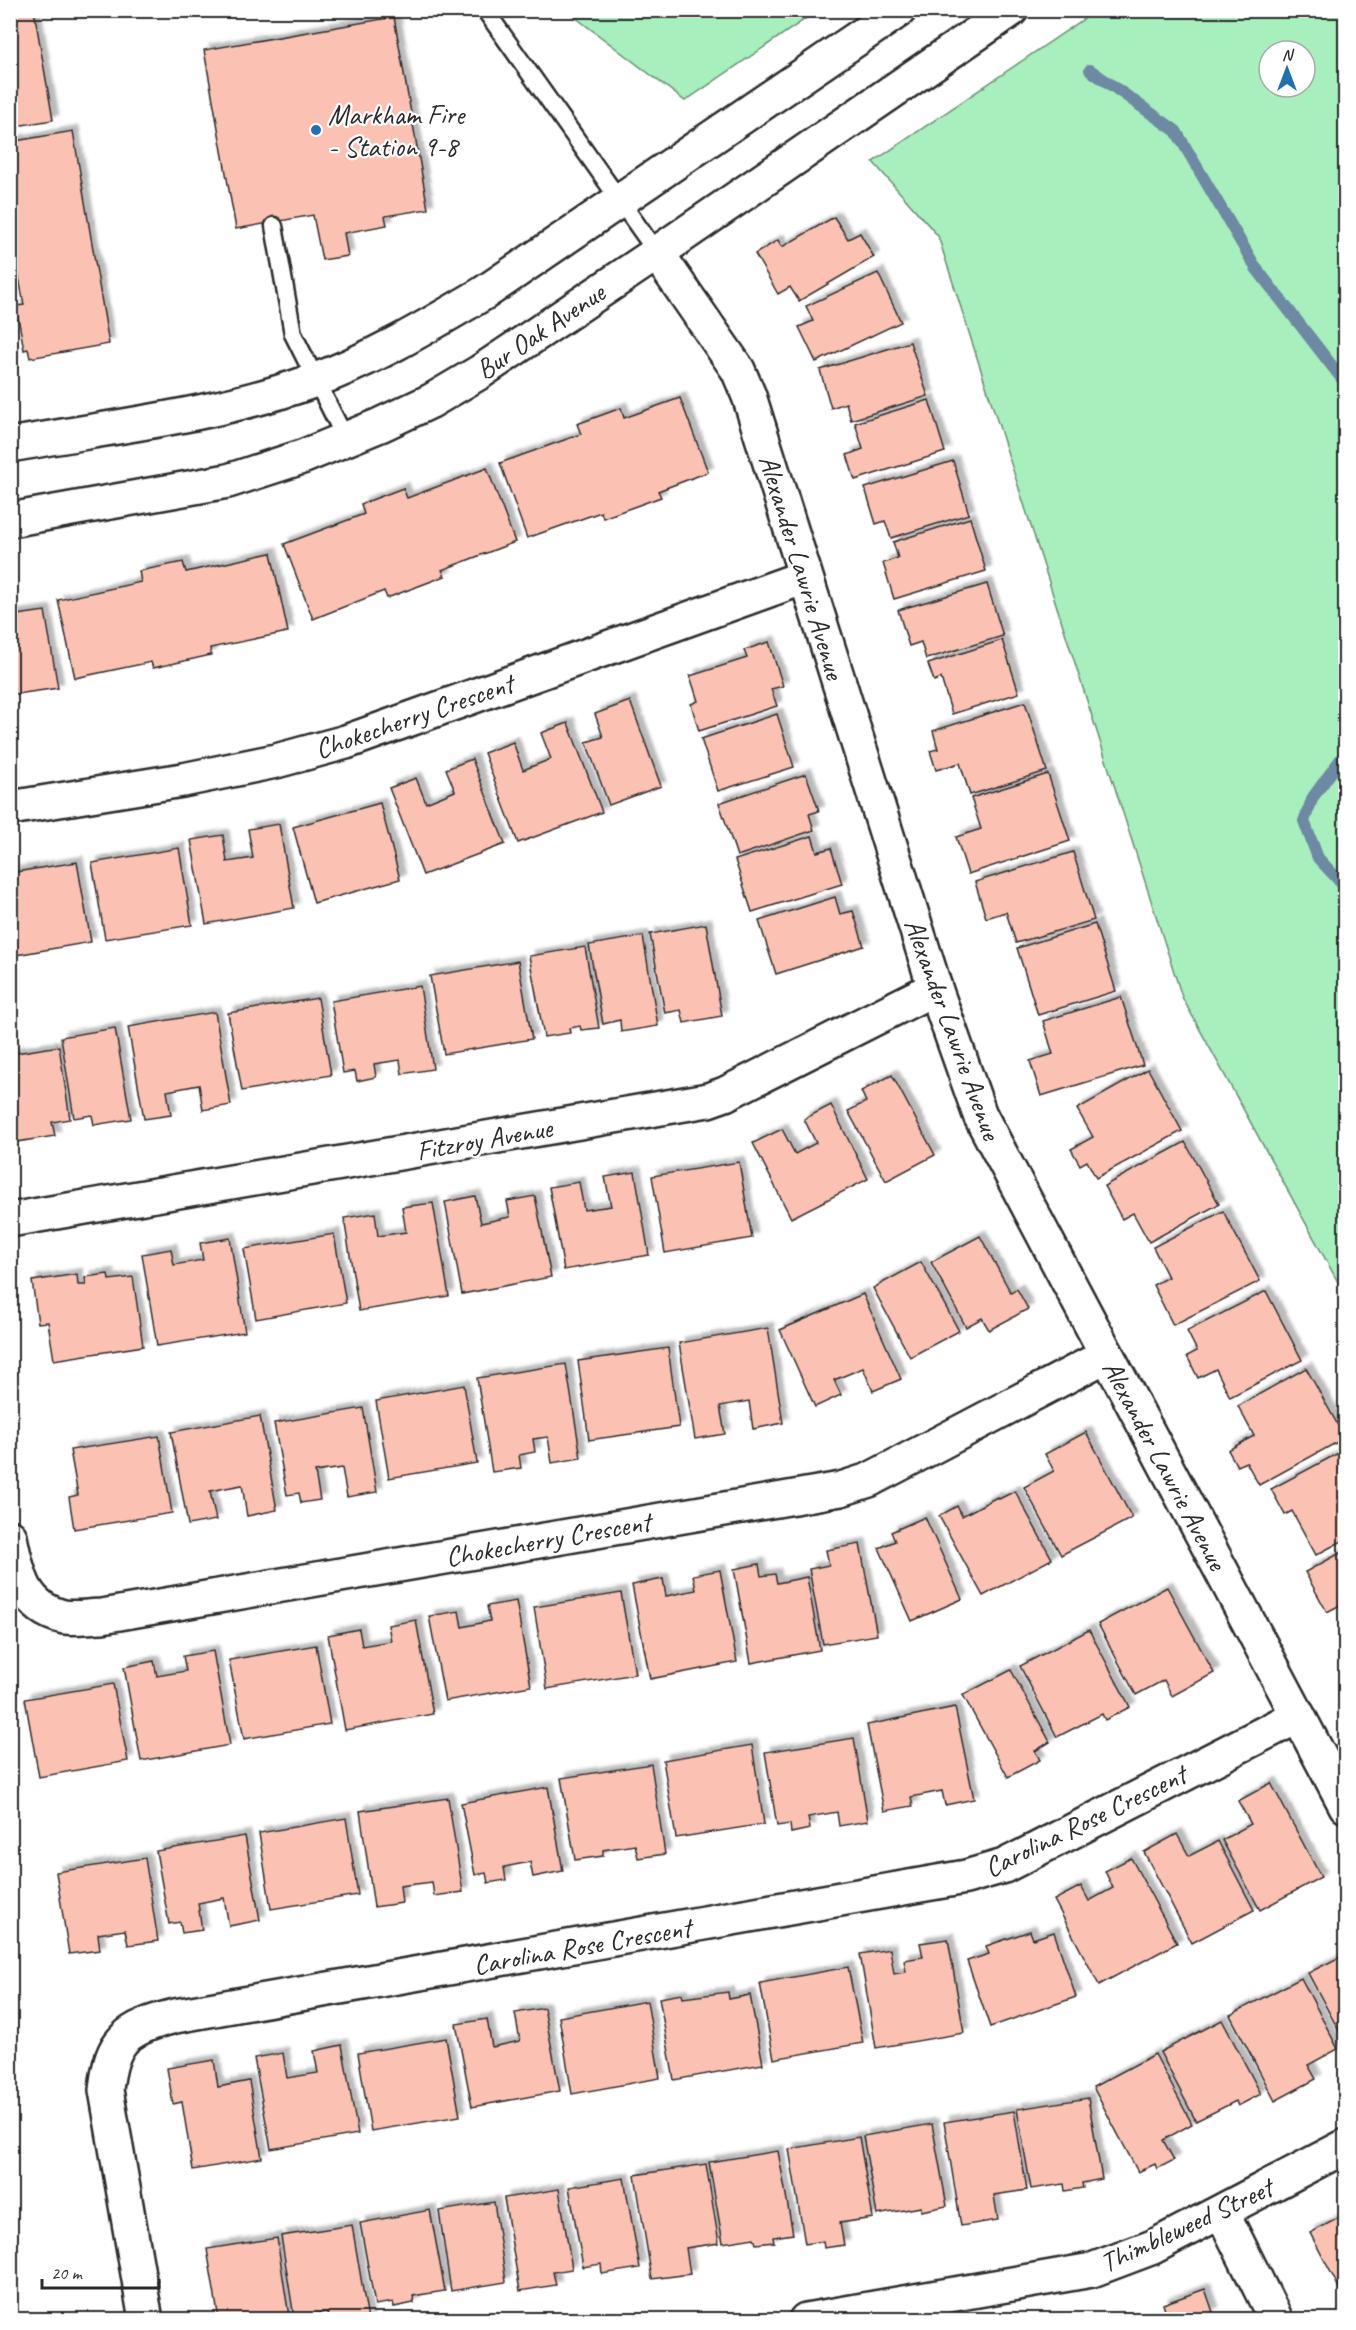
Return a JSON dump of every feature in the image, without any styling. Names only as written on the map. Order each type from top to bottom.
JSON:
[{"type":"street","points":[[10,444],[207,411],[256,400],[316,380],[360,362],[422,330],[484,293],[899,10]]},
{"type":"street","name":"Bur Oak Avenue","points":[[10,520],[228,481],[346,440],[431,401],[657,253],[1011,10]]},
{"type":"street","name":"Alexander Lawrie Avenue","points":[[657,253],[738,370],[749,396],[935,988],[980,1115],[1346,1806]]},
{"type":"street","name":"Chokecherry Crescent","points":[[10,807],[207,775],[276,761],[346,742],[806,577]]},
{"type":"street","name":"Fitzroy Avenue","points":[[10,1220],[708,1100],[725,1094],[935,988]]},
{"type":"street","name":"Chokecherry Crescent","points":[[10,1537],[22,1586],[38,1606],[64,1617],[102,1616],[841,1489],[886,1471],[1107,1355]]},
{"type":"street","name":"Carolina Rose Crescent","points":[[146,2319],[106,2090],[108,2064],[120,2041],[140,2026],[176,2016],[966,1877],[1004,1866],[1298,1716]]},
{"type":"street","name":"Thimbleweed Street","points":[[806,2319],[1092,2270],[1153,2247],[1346,2146]]},
{"type":"street","points":[[1222,2212],[1276,2319]]},
{"type":"lane","points":[[485,10],[657,253]]},
{"type":"lane","points":[[274,226],[293,334],[346,440]]},
{"type":"green space","points":[[1097,10],[1345,11],[1345,1295],[1182,997],[938,236],[873,162]]},
{"type":"green space","points":[[567,11],[817,11],[685,101]]},
{"type":"building","points":[[10,10],[34,10],[53,120],[10,127]]},
{"type":"building","name":"Markham Fire - Station 9-8","points":[[394,17],[428,209],[385,216],[387,225],[344,233],[348,256],[322,260],[313,215],[236,229],[204,50]]},
{"type":"building","points":[[73,131],[109,344],[30,358],[28,349],[24,350],[16,306],[24,305],[18,272],[10,273],[10,142]]},
{"type":"building","points":[[834,217],[848,239],[860,233],[874,257],[799,301],[790,287],[778,294],[755,254],[778,240],[782,247]]},
{"type":"building","points":[[878,273],[901,322],[816,362],[799,327],[813,321],[806,306]]},
{"type":"building","points":[[910,342],[928,396],[851,420],[846,403],[831,408],[820,370]]},
{"type":"building","points":[[680,398],[708,472],[658,491],[661,497],[603,518],[601,512],[527,538],[500,463],[581,434],[577,424],[621,408],[624,418]]},
{"type":"building","points":[[929,400],[945,452],[855,480],[847,455],[863,449],[855,423]]},
{"type":"building","points":[[953,461],[969,514],[891,538],[885,521],[876,524],[865,488]]},
{"type":"building","points":[[487,468],[515,542],[442,570],[445,576],[387,598],[384,591],[313,619],[284,544],[364,514],[361,504],[403,488],[407,498]]},
{"type":"building","points":[[970,518],[986,571],[894,599],[883,563],[898,558],[893,542]]},
{"type":"building","points":[[271,553],[288,632],[210,648],[211,655],[153,668],[151,662],[75,678],[58,600],[141,582],[139,571],[183,562],[186,572]]},
{"type":"building","points":[[987,584],[1003,636],[926,659],[921,642],[909,646],[898,610]]},
{"type":"building","points":[[45,611],[58,688],[10,695],[10,616]]},
{"type":"building","points":[[1002,640],[1019,693],[952,714],[941,678],[934,681],[928,664]]},
{"type":"building","points":[[769,642],[783,686],[771,689],[777,706],[699,731],[691,704],[698,701],[690,676],[747,658],[744,650]]},
{"type":"building","points":[[630,701],[661,786],[609,805],[586,742],[603,737],[595,714]]},
{"type":"building","points":[[1025,702],[1047,771],[970,795],[960,763],[936,770],[930,751],[938,749],[933,731]]},
{"type":"building","points":[[777,714],[794,767],[718,791],[701,739]]},
{"type":"building","points":[[568,723],[602,812],[518,843],[484,753],[513,742],[523,770],[551,759],[541,733]]},
{"type":"building","points":[[472,759],[505,844],[423,875],[389,788],[416,778],[426,803],[455,791],[446,769]]},
{"type":"building","points":[[806,774],[819,811],[809,814],[814,830],[737,856],[719,803]]},
{"type":"building","points":[[1048,774],[1070,841],[968,874],[956,837],[981,829],[971,798]]},
{"type":"building","points":[[380,803],[400,879],[314,903],[293,827]]},
{"type":"building","points":[[279,824],[294,908],[206,924],[191,840],[223,835],[227,862],[253,858],[248,829]]},
{"type":"building","points":[[812,836],[817,852],[831,848],[842,884],[752,912],[735,860]]},
{"type":"building","points":[[179,848],[192,925],[105,939],[92,863]]},
{"type":"building","points":[[1073,852],[1094,920],[1016,943],[1006,912],[986,918],[975,882]]},
{"type":"building","points":[[77,862],[91,942],[10,956],[10,873]]},
{"type":"building","points":[[835,897],[840,914],[853,911],[864,946],[776,974],[759,921]]},
{"type":"building","points":[[706,924],[722,1016],[684,1023],[681,1010],[665,1013],[650,934]]},
{"type":"building","points":[[1095,924],[1116,991],[1038,1015],[1017,948]]},
{"type":"building","points":[[643,936],[658,1026],[621,1032],[620,1020],[603,1024],[589,945]]},
{"type":"building","points":[[585,947],[599,1028],[581,1030],[580,1026],[569,1028],[570,1033],[544,1037],[529,956]]},
{"type":"building","points":[[518,961],[532,1039],[444,1054],[430,976]]},
{"type":"building","points":[[420,986],[433,1069],[402,1074],[400,1060],[374,1064],[376,1077],[357,1081],[355,1071],[343,1073],[331,1001]]},
{"type":"building","points":[[1121,997],[1143,1065],[1041,1096],[1030,1061],[1053,1054],[1043,1021]]},
{"type":"building","points":[[318,998],[331,1075],[242,1091],[228,1013]]},
{"type":"building","points":[[215,1012],[231,1105],[203,1110],[199,1085],[167,1091],[171,1115],[144,1119],[128,1027]]},
{"type":"building","points":[[115,1028],[131,1119],[94,1125],[92,1115],[74,1118],[61,1037]]},
{"type":"building","points":[[59,1046],[70,1119],[52,1122],[55,1136],[10,1143],[10,1116],[15,1115],[10,1086],[10,1054]]},
{"type":"building","points":[[1148,1069],[1182,1131],[1096,1178],[1087,1161],[1080,1165],[1071,1149],[1093,1137],[1077,1109]]},
{"type":"building","points":[[892,1075],[935,1155],[886,1181],[848,1111],[866,1102],[861,1091]]},
{"type":"building","points":[[831,1105],[868,1179],[791,1218],[753,1143],[782,1129],[795,1154],[816,1143],[804,1119]]},
{"type":"building","points":[[1185,1142],[1219,1204],[1149,1242],[1133,1213],[1122,1219],[1104,1186]]},
{"type":"building","points":[[739,1162],[752,1238],[665,1253],[652,1176]]},
{"type":"building","points":[[635,1172],[649,1255],[564,1270],[549,1187],[579,1182],[584,1210],[611,1206],[605,1177]]},
{"type":"building","points":[[475,1196],[481,1223],[510,1217],[507,1201],[535,1196],[551,1277],[462,1294],[445,1202]]},
{"type":"building","points":[[433,1203],[449,1296],[359,1311],[344,1218],[375,1213],[378,1236],[406,1232],[402,1207]]},
{"type":"building","points":[[1223,1211],[1260,1281],[1173,1325],[1153,1285],[1168,1277],[1153,1247]]},
{"type":"building","points":[[334,1234],[346,1303],[256,1319],[244,1249]]},
{"type":"building","points":[[980,1236],[1011,1293],[1017,1289],[1028,1309],[989,1330],[982,1318],[966,1327],[931,1262]]},
{"type":"building","points":[[230,1238],[245,1332],[157,1346],[142,1254],[171,1249],[174,1265],[203,1260],[200,1243]]},
{"type":"building","points":[[921,1262],[959,1331],[910,1357],[873,1288]]},
{"type":"building","points":[[77,1274],[78,1285],[86,1285],[85,1277],[108,1274],[109,1280],[133,1277],[143,1346],[54,1360],[48,1322],[38,1323],[32,1281]]},
{"type":"building","points":[[1266,1291],[1302,1360],[1230,1397],[1216,1369],[1198,1378],[1187,1356],[1197,1351],[1187,1331]]},
{"type":"building","points":[[863,1294],[901,1379],[873,1391],[863,1368],[834,1380],[841,1395],[815,1407],[780,1330]]},
{"type":"building","points":[[768,1328],[783,1423],[753,1429],[749,1401],[720,1406],[725,1434],[695,1439],[679,1343]]},
{"type":"building","points":[[668,1348],[679,1427],[589,1440],[578,1361]]},
{"type":"building","points":[[566,1364],[581,1458],[552,1463],[548,1437],[533,1439],[535,1452],[519,1455],[521,1468],[492,1472],[477,1378]]},
{"type":"building","points":[[1306,1368],[1345,1438],[1259,1485],[1246,1462],[1237,1466],[1228,1450],[1254,1436],[1238,1406]]},
{"type":"building","points":[[464,1385],[477,1463],[389,1478],[376,1401]]},
{"type":"building","points":[[363,1408],[377,1492],[347,1497],[342,1468],[315,1472],[320,1500],[301,1503],[299,1493],[287,1495],[274,1423]]},
{"type":"building","points":[[260,1416],[277,1510],[247,1516],[242,1485],[210,1491],[216,1520],[188,1525],[171,1432]]},
{"type":"building","points":[[1086,1432],[1132,1518],[1061,1555],[1024,1487],[1054,1471],[1045,1454]]},
{"type":"building","points":[[159,1436],[172,1513],[74,1529],[69,1497],[78,1495],[70,1450]]},
{"type":"building","points":[[1346,1449],[1346,1539],[1316,1555],[1292,1511],[1285,1515],[1271,1489]]},
{"type":"building","points":[[1015,1491],[1052,1559],[983,1596],[939,1516],[957,1506],[962,1516],[997,1497],[999,1499]]},
{"type":"building","points":[[925,1517],[962,1599],[912,1621],[879,1548],[895,1541],[891,1532]]},
{"type":"building","points":[[860,1544],[877,1635],[823,1644],[809,1569],[829,1565],[826,1550]]},
{"type":"building","points":[[1346,1550],[1346,1611],[1342,1604],[1327,1612],[1305,1572]]},
{"type":"building","points":[[759,1564],[761,1576],[775,1574],[777,1583],[807,1577],[820,1650],[751,1663],[734,1569]]},
{"type":"building","points":[[720,1570],[737,1662],[650,1679],[632,1585],[663,1579],[666,1596],[696,1590],[693,1575]]},
{"type":"building","points":[[1167,1587],[1214,1673],[1172,1696],[1164,1680],[1136,1695],[1098,1624]]},
{"type":"building","points":[[621,1593],[635,1674],[547,1689],[534,1607]]},
{"type":"building","points":[[516,1601],[531,1686],[445,1701],[429,1616],[459,1611],[462,1627],[490,1621],[487,1606]]},
{"type":"building","points":[[416,1620],[433,1714],[345,1730],[328,1635],[359,1629],[362,1646],[391,1641],[388,1625]]},
{"type":"building","points":[[1089,1630],[1130,1707],[1105,1720],[1102,1714],[1057,1737],[1020,1666]]},
{"type":"building","points":[[316,1645],[330,1724],[244,1739],[229,1660]]},
{"type":"building","points":[[213,1651],[230,1745],[141,1761],[124,1667],[154,1661],[157,1676],[186,1671],[183,1656]]},
{"type":"building","points":[[1011,1670],[1050,1742],[1035,1751],[1040,1760],[1008,1777],[963,1695]]},
{"type":"building","points":[[113,1684],[128,1761],[39,1777],[25,1699]]},
{"type":"building","points":[[955,1707],[974,1799],[945,1805],[942,1791],[911,1797],[913,1806],[884,1811],[867,1725]]},
{"type":"building","points":[[854,1738],[868,1821],[839,1826],[837,1812],[808,1817],[810,1829],[791,1833],[790,1824],[777,1826],[765,1752]]},
{"type":"building","points":[[752,1745],[764,1824],[676,1838],[663,1760]]},
{"type":"building","points":[[651,1764],[665,1854],[638,1858],[635,1845],[603,1850],[603,1856],[575,1860],[561,1778]]},
{"type":"building","points":[[1271,1783],[1321,1877],[1260,1910],[1222,1840],[1251,1824],[1238,1801]]},
{"type":"building","points":[[548,1787],[563,1871],[533,1877],[530,1862],[504,1867],[506,1880],[488,1883],[486,1873],[475,1875],[461,1803]]},
{"type":"building","points":[[448,1798],[463,1892],[434,1896],[432,1882],[400,1886],[402,1903],[374,1907],[360,1811]]},
{"type":"building","points":[[346,1818],[358,1895],[271,1909],[259,1833]]},
{"type":"building","points":[[1177,1834],[1189,1856],[1218,1841],[1254,1910],[1192,1943],[1144,1852]]},
{"type":"building","points":[[245,1836],[260,1920],[229,1926],[224,1898],[198,1903],[202,1930],[182,1933],[180,1922],[169,1924],[156,1851]]},
{"type":"building","points":[[145,1858],[158,1941],[128,1945],[125,1930],[98,1934],[100,1950],[69,1954],[56,1872]]},
{"type":"building","points":[[1131,1858],[1177,1943],[1099,1985],[1054,1900],[1081,1886],[1089,1901],[1113,1888],[1105,1871]]},
{"type":"building","points":[[1030,1931],[1033,1939],[1054,1932],[1076,1997],[990,2027],[967,1961],[989,1954],[986,1946]]},
{"type":"building","points":[[948,1939],[964,2033],[876,2048],[860,1954],[890,1949],[894,1974],[906,1972],[904,1960],[923,1957],[920,1943]]},
{"type":"building","points":[[1346,1954],[1346,2044],[1308,1973]]},
{"type":"building","points":[[848,1967],[863,2043],[774,2059],[760,1983]]},
{"type":"building","points":[[1301,1978],[1338,2049],[1308,2065],[1316,2079],[1275,2101],[1230,2015]]},
{"type":"building","points":[[728,1992],[729,1999],[750,1995],[763,2064],[674,2080],[659,1998],[682,1994],[683,1998]]},
{"type":"building","points":[[647,2001],[660,2078],[572,2094],[559,2017]]},
{"type":"building","points":[[544,2008],[560,2091],[472,2107],[456,2024],[487,2019],[492,2047],[520,2041],[515,2013]]},
{"type":"building","points":[[1222,2020],[1261,2094],[1238,2106],[1236,2101],[1196,2121],[1160,2052]]},
{"type":"building","points":[[446,2038],[460,2116],[371,2131],[358,2053]]},
{"type":"building","points":[[342,2045],[358,2134],[271,2149],[254,2058],[283,2053],[287,2078],[318,2073],[314,2051]]},
{"type":"building","points":[[1155,2054],[1192,2124],[1163,2140],[1174,2160],[1157,2169],[1155,2164],[1138,2172],[1093,2087]]},
{"type":"building","points":[[214,2060],[218,2087],[249,2081],[262,2158],[193,2170],[182,2102],[173,2104],[167,2068]]},
{"type":"building","points":[[1088,2098],[1102,2179],[1082,2183],[1083,2188],[1065,2191],[1064,2184],[1031,2189],[1017,2109]]},
{"type":"building","points":[[1014,2111],[1027,2190],[994,2195],[998,2220],[961,2226],[944,2122]]},
{"type":"building","points":[[932,2124],[947,2206],[921,2211],[921,2207],[877,2215],[863,2136]]},
{"type":"building","points":[[859,2137],[873,2218],[840,2223],[844,2245],[824,2248],[823,2241],[805,2244],[789,2149]]},
{"type":"building","points":[[778,2151],[793,2234],[773,2237],[774,2242],[756,2244],[754,2238],[723,2243],[709,2162]]},
{"type":"building","points":[[706,2164],[719,2243],[686,2248],[690,2274],[652,2279],[635,2175]]},
{"type":"building","points":[[624,2178],[640,2268],[602,2274],[601,2264],[583,2267],[569,2187]]},
{"type":"building","points":[[559,2189],[572,2269],[553,2272],[556,2285],[520,2291],[504,2198]]},
{"type":"building","points":[[494,2202],[506,2282],[451,2291],[439,2211]]},
{"type":"building","points":[[430,2210],[445,2291],[413,2296],[414,2303],[394,2307],[393,2302],[375,2305],[360,2223]]},
{"type":"building","points":[[1346,2214],[1346,2301],[1310,2233]]},
{"type":"building","points":[[352,2225],[368,2320],[328,2320],[327,2312],[294,2317],[281,2236]]},
{"type":"building","points":[[277,2238],[289,2317],[270,2320],[219,2320],[207,2249]]},
{"type":"building","points":[[1205,2289],[1213,2312],[1206,2314],[1208,2320],[1168,2320],[1163,2304]]},
{"type":"waterway","points":[[1090,70],[1176,131],[1256,268],[1346,384]]},
{"type":"waterway","points":[[1346,752],[1313,797],[1304,821],[1318,858],[1346,888]]},
{"type":"place","name":"Markham Fire - Station 9-8","points":[[316,130]]}]
